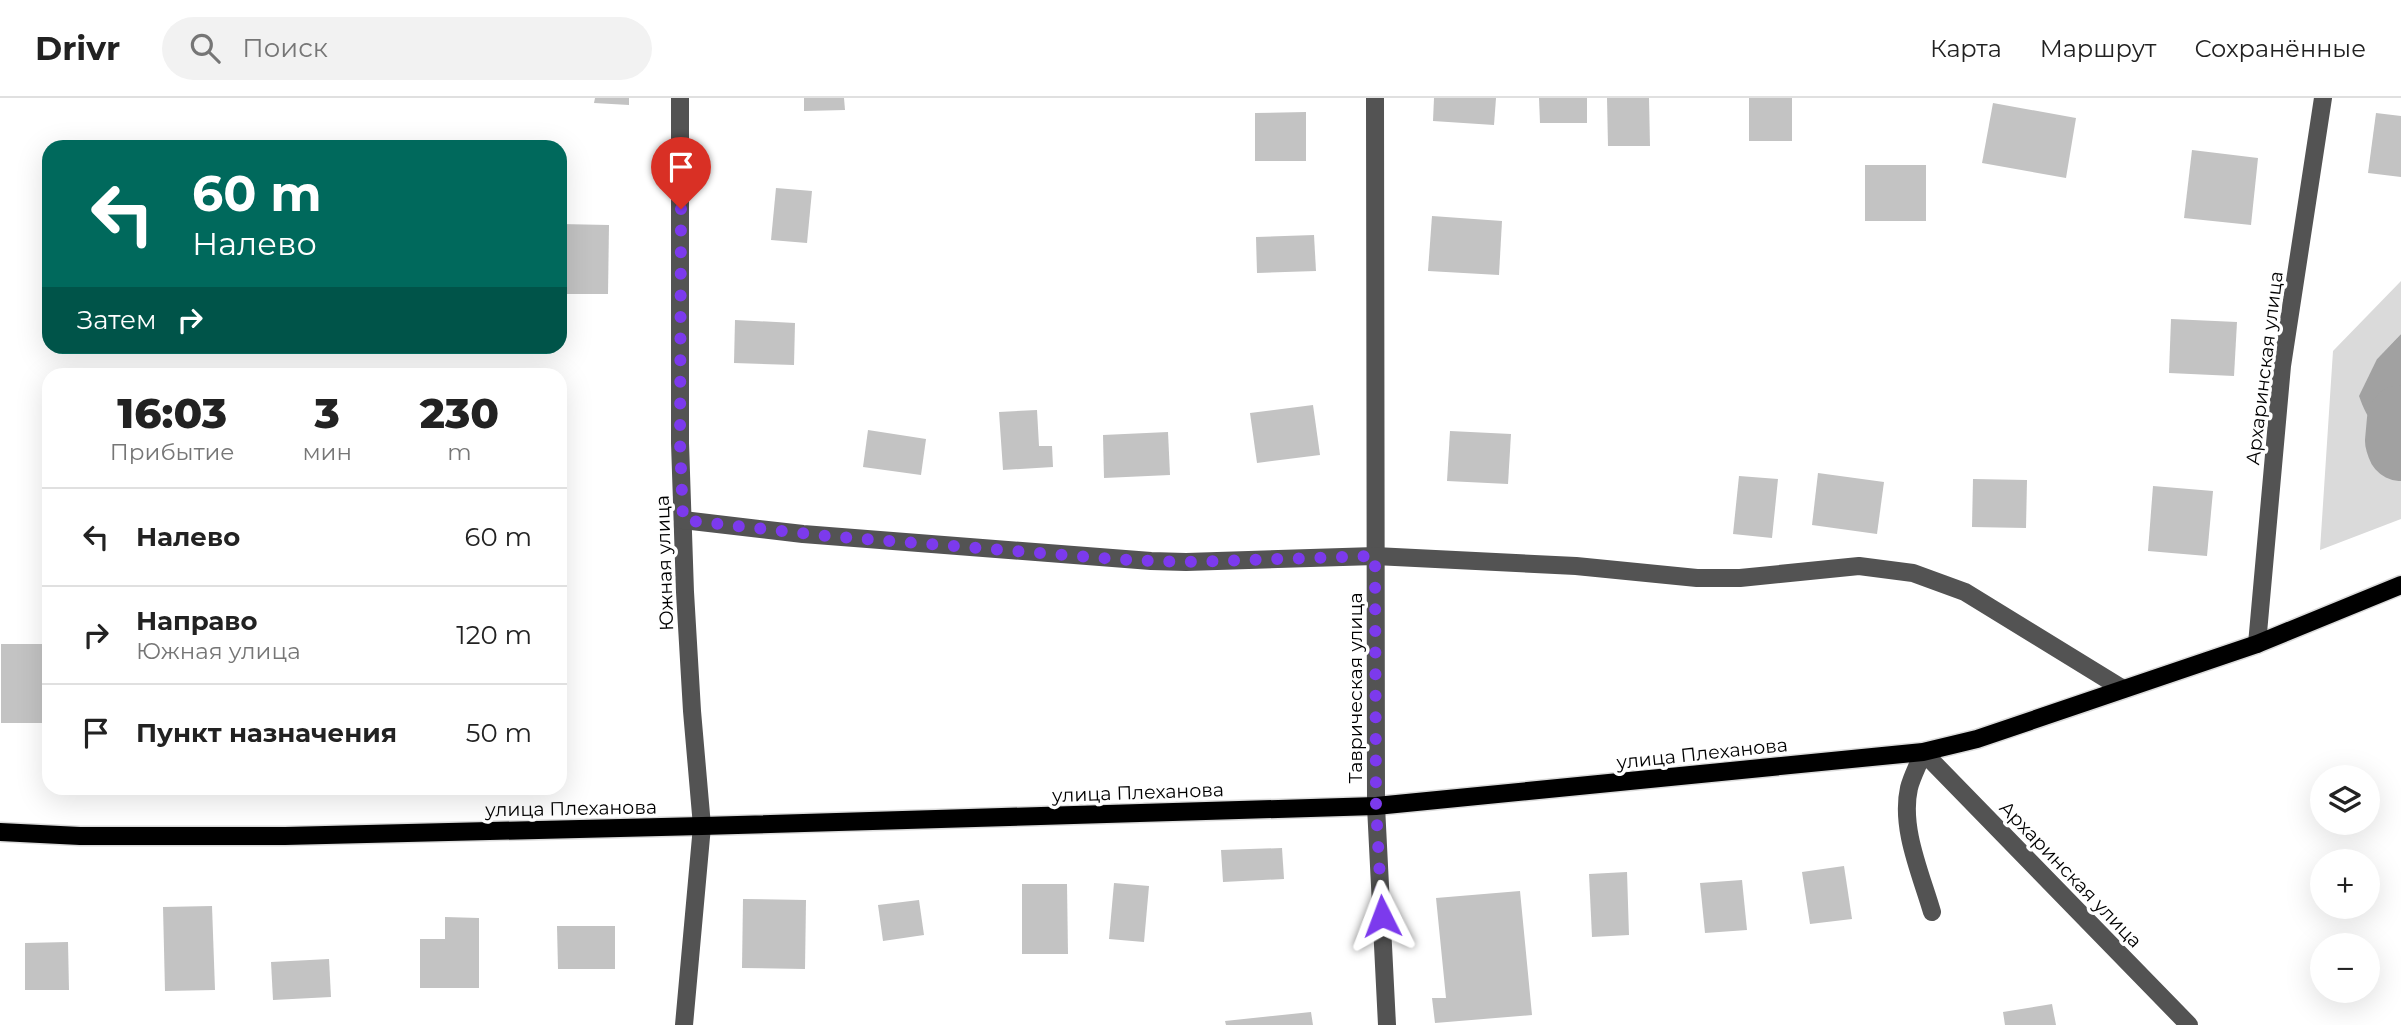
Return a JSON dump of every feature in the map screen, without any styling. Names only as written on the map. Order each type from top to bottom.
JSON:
[{"type":"main road","name":"улица Плеханова","points":[[0,832],[79,836],[285,836],[1376,806],[1923,752],[1977,739],[2257,644],[2401,585]]},
{"type":"street","name":"Южная улица","points":[[680,98],[680,443],[692,711],[702,826],[684,1025]]},
{"type":"street","name":"Таврическая улица","points":[[1375,98],[1376,806],[1387,1025]]},
{"type":"street","name":"Архаринская улица","points":[[2257,644],[2282,366],[2323,98]]},
{"type":"street","points":[[683,520],[857,538],[1139,561],[1375,556],[1576,566],[1697,578],[1740,578],[1859,566],[1913,573],[1965,592],[2123,689]]},
{"type":"street","points":[[1923,752],[1909,789],[1907,810],[1910,833],[1932,912]]},
{"type":"street","name":"Архаринская улица","points":[[1923,752],[2189,1025]]},
{"type":"shaded area","points":[[2401,281],[2401,334],[2377,359],[2367,416],[2381,432],[2401,440],[2401,519],[2320,550],[2333,351]]},
{"type":"shaded area","points":[[2401,334],[2399,441],[2373,424],[2359,396],[2377,359]]},
{"type":"building","points":[[595,98],[629,98],[629,105],[594,103]]},
{"type":"building","points":[[804,98],[844,98],[845,110],[804,111]]},
{"type":"building","points":[[1434,98],[1496,98],[1494,125],[1433,121]]},
{"type":"building","points":[[1539,98],[1587,98],[1587,123],[1540,123]]},
{"type":"building","points":[[1607,98],[1649,98],[1650,146],[1608,146]]},
{"type":"building","points":[[1749,98],[1792,98],[1792,141],[1749,141]]},
{"type":"building","points":[[1993,103],[2076,118],[2066,178],[1982,163]]},
{"type":"building","points":[[1306,112],[1306,161],[1255,161],[1255,113]]},
{"type":"building","points":[[2376,113],[2401,116],[2401,177],[2368,173]]},
{"type":"building","points":[[2192,150],[2258,158],[2251,225],[2184,218]]},
{"type":"building","points":[[1865,165],[1926,165],[1926,221],[1865,221]]},
{"type":"building","points":[[776,188],[812,191],[807,243],[771,240]]},
{"type":"building","points":[[1432,216],[1502,221],[1499,275],[1428,271]]},
{"type":"building","points":[[567,224],[609,225],[608,294],[567,294]]},
{"type":"building","points":[[1314,235],[1316,271],[1257,273],[1256,237]]},
{"type":"building","points":[[2171,319],[2237,322],[2234,376],[2169,373]]},
{"type":"building","points":[[735,320],[795,323],[794,365],[734,363]]},
{"type":"building","points":[[1313,405],[1320,455],[1257,463],[1250,413]]},
{"type":"building","points":[[1037,410],[1039,446],[1052,446],[1053,467],[1003,470],[999,412]]},
{"type":"building","points":[[868,430],[926,439],[921,475],[863,467]]},
{"type":"building","points":[[1450,431],[1511,434],[1508,484],[1447,481]]},
{"type":"building","points":[[1168,432],[1170,475],[1104,478],[1103,435]]},
{"type":"building","points":[[1818,473],[1884,482],[1877,534],[1812,525]]},
{"type":"building","points":[[1739,476],[1778,479],[1772,538],[1733,534]]},
{"type":"building","points":[[1973,479],[2027,480],[2026,528],[1972,527]]},
{"type":"building","points":[[2153,486],[2213,491],[2207,556],[2148,551]]},
{"type":"building","points":[[1,644],[42,644],[42,723],[1,723]]},
{"type":"building","points":[[1282,848],[1284,879],[1223,882],[1221,850]]},
{"type":"building","points":[[1844,866],[1852,919],[1810,924],[1802,872]]},
{"type":"building","points":[[1627,872],[1629,935],[1592,937],[1589,874]]},
{"type":"building","points":[[1742,880],[1747,930],[1705,933],[1700,883]]},
{"type":"building","points":[[1114,883],[1149,886],[1144,942],[1109,939]]},
{"type":"building","points":[[1022,884],[1067,884],[1068,954],[1022,954]]},
{"type":"building","points":[[1520,891],[1532,1015],[1435,1023],[1432,998],[1446,998],[1436,898]]},
{"type":"building","points":[[743,899],[806,900],[805,969],[742,968]]},
{"type":"building","points":[[919,900],[924,935],[883,941],[878,905]]},
{"type":"building","points":[[212,906],[215,990],[165,991],[163,907]]},
{"type":"building","points":[[445,917],[479,918],[479,988],[420,988],[420,939],[445,939]]},
{"type":"building","points":[[557,926],[615,926],[615,969],[558,969]]},
{"type":"building","points":[[68,942],[69,990],[25,990],[25,943]]},
{"type":"building","points":[[329,959],[331,997],[273,1000],[271,962]]},
{"type":"building","points":[[2052,1004],[2056,1025],[2005,1025],[2003,1012]]},
{"type":"building","points":[[1311,1012],[1313,1025],[1226,1025],[1225,1021]]},
{"type":"waterway","points":[[2401,419],[2401,447]]},
{"type":"route","points":[[681,209],[680,443],[683,520],[828,536],[1128,560],[1186,562],[1375,556],[1376,806],[1382,916]]}]
